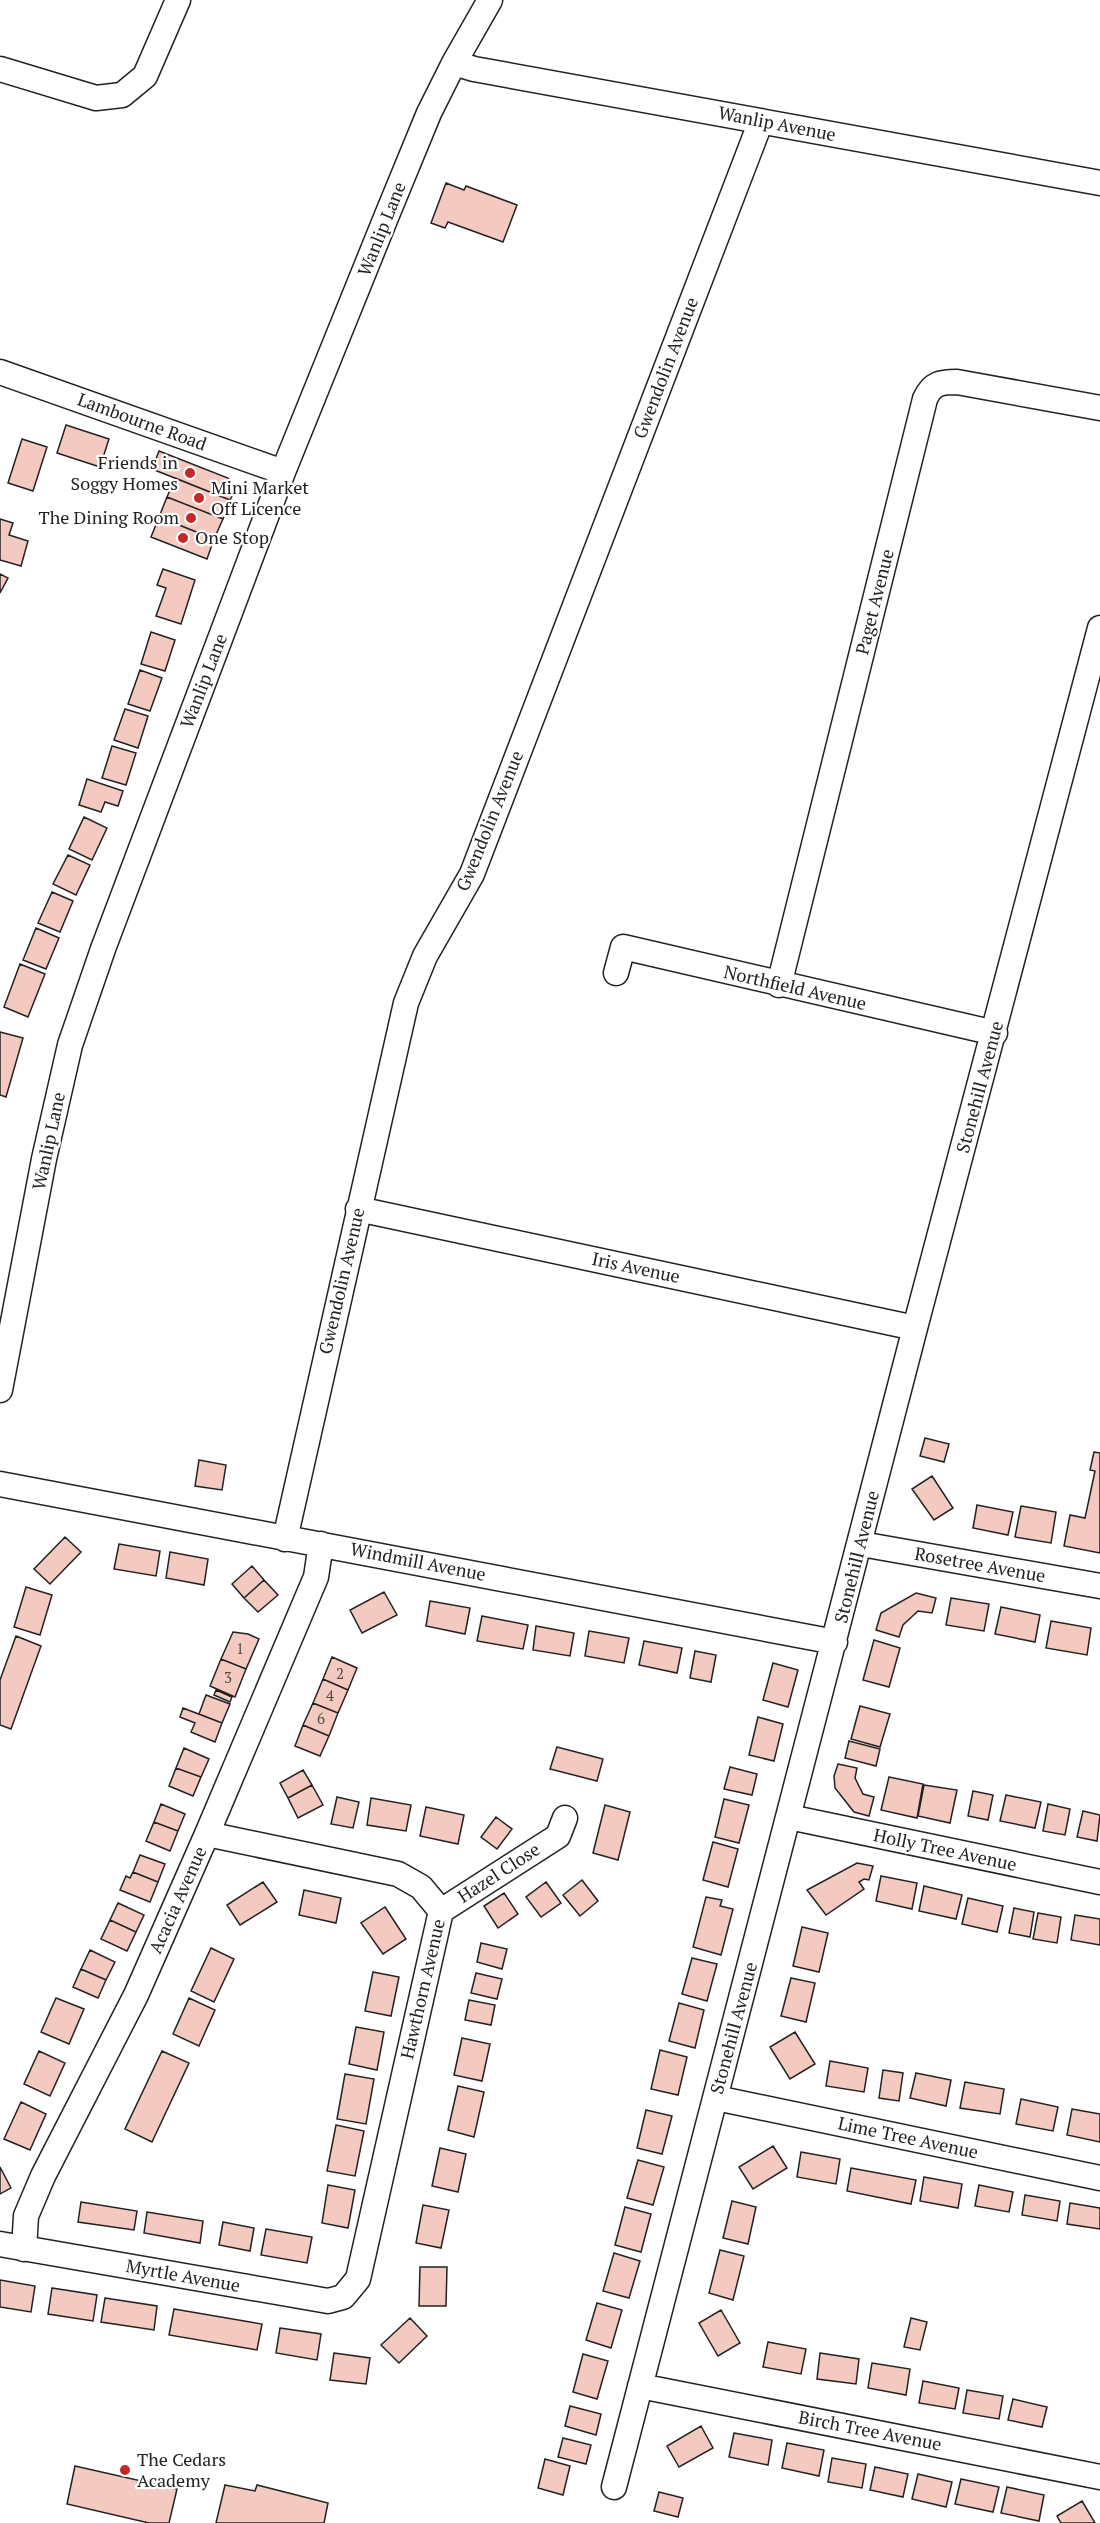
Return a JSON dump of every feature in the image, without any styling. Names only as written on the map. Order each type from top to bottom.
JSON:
[{"type":"street","points":[[0,69],[96,98],[122,95],[145,76],[178,0]]},
{"type":"street","name":"Wanlip Lane","points":[[0,1390],[44,1159],[70,1045],[103,949],[283,472],[425,123],[454,63],[490,0]]},
{"type":"street","name":"Wanlip Avenue","points":[[454,63],[474,69],[1100,183]]},
{"type":"street","name":"Gwendolin Avenue","points":[[285,1539],[405,1003],[425,956],[472,874],[761,121]]},
{"type":"street","name":"Lambourne Road","points":[[2,379],[283,472]]},
{"type":"street","name":"Paget Avenue","points":[[779,985],[925,399],[930,389],[941,382],[957,382],[1100,408]]},
{"type":"street","name":"Stonehill Avenue","points":[[614,2487],[861,1544],[915,1328],[995,1033],[1100,628]]},
{"type":"street","name":"Northfield Avenue","points":[[616,973],[623,947],[779,985],[995,1033]]},
{"type":"street","name":"Iris Avenue","points":[[358,1209],[915,1328]]},
{"type":"street","name":"Windmill Avenue","points":[[0,1484],[835,1642]]},
{"type":"street","name":"Acacia Avenue","points":[[24,2249],[26,2216],[43,2176],[136,1995],[207,1834],[316,1578],[321,1544]]},
{"type":"street","name":"Rosetree Avenue","points":[[861,1544],[1100,1586]]},
{"type":"street","name":"Holly Tree Avenue","points":[[789,1817],[1100,1882]]},
{"type":"street","name":"Hawthorn Avenue","points":[[207,1834],[398,1874],[421,1887],[441,1911],[358,2279]]},
{"type":"street","name":"Hazel Close","points":[[441,1911],[560,1836]]},
{"type":"street","name":"Lime Tree Avenue","points":[[716,2098],[1100,2178]]},
{"type":"street","name":"Myrtle Avenue","points":[[0,2244],[328,2301],[343,2297],[358,2279]]},
{"type":"street","name":"Birch Tree Avenue","points":[[640,2386],[1100,2477]]},
{"type":"building","points":[[446,183],[464,190],[466,186],[517,205],[503,242],[448,222],[445,228],[431,223]]},
{"type":"building","points":[[66,425],[109,439],[100,467],[57,453]]},
{"type":"building","points":[[22,439],[47,447],[33,491],[8,483]]},
{"type":"building","name":"Friends in Soggy Homes","points":[[159,451],[228,478],[235,490],[230,500],[152,469]]},
{"type":"building","name":"Mini Market Off Licence","points":[[175,478],[230,500],[223,519],[167,497]]},
{"type":"building","name":"The Dining Room","points":[[167,497],[223,519],[214,539],[159,517]]},
{"type":"building","name":"One Stop","points":[[159,517],[214,539],[207,559],[151,537]]},
{"type":"building","points":[[0,519],[13,523],[9,535],[28,541],[21,566],[0,560]]},
{"type":"building","points":[[163,569],[195,580],[181,624],[156,616],[166,588],[157,585]]},
{"type":"building","points":[[0,574],[8,578],[0,593]]},
{"type":"building","points":[[151,632],[175,640],[165,671],[141,664]]},
{"type":"building","points":[[140,670],[162,678],[150,711],[128,704]]},
{"type":"building","points":[[125,709],[148,716],[138,748],[114,740]]},
{"type":"building","points":[[112,746],[136,753],[126,785],[102,778]]},
{"type":"building","points":[[87,779],[123,791],[118,806],[105,802],[101,812],[79,805]]},
{"type":"building","points":[[84,817],[107,828],[92,860],[69,849]]},
{"type":"building","points":[[68,855],[90,865],[76,895],[53,884]]},
{"type":"building","points":[[52,892],[73,901],[60,932],[38,923]]},
{"type":"building","points":[[36,928],[59,938],[46,969],[23,960]]},
{"type":"building","points":[[20,964],[45,974],[28,1017],[4,1007]]},
{"type":"building","points":[[0,1032],[23,1038],[6,1097],[0,1095]]},
{"type":"building","points":[[925,1438],[949,1444],[944,1462],[920,1456]]},
{"type":"building","points":[[1094,1452],[1100,1453],[1100,1553],[1064,1546],[1070,1515],[1085,1518],[1095,1471],[1090,1470]]},
{"type":"building","points":[[199,1460],[226,1465],[222,1490],[195,1486]]},
{"type":"building","points":[[932,1476],[953,1508],[934,1520],[912,1489]]},
{"type":"building","points":[[977,1505],[1013,1512],[1008,1535],[973,1528]]},
{"type":"building","points":[[1021,1506],[1056,1512],[1051,1543],[1015,1537]]},
{"type":"building","points":[[65,1537],[81,1552],[50,1584],[34,1569]]},
{"type":"building","points":[[119,1544],[160,1551],[156,1576],[114,1569]]},
{"type":"building","points":[[170,1552],[208,1559],[204,1585],[166,1578]]},
{"type":"building","points":[[252,1566],[264,1580],[244,1598],[232,1584]]},
{"type":"building","points":[[264,1580],[278,1595],[258,1612],[244,1598]]},
{"type":"building","points":[[26,1587],[52,1595],[40,1635],[14,1627]]},
{"type":"building","points":[[384,1592],[397,1615],[362,1633],[350,1610]]},
{"type":"building","points":[[916,1593],[936,1598],[932,1613],[918,1611],[903,1625],[899,1637],[876,1630],[881,1613]]},
{"type":"building","points":[[951,1598],[989,1604],[984,1631],[946,1625]]},
{"type":"building","points":[[430,1601],[470,1608],[465,1634],[426,1626]]},
{"type":"building","points":[[1001,1607],[1040,1615],[1035,1642],[995,1634]]},
{"type":"building","points":[[482,1616],[528,1625],[523,1649],[477,1641]]},
{"type":"building","points":[[1051,1621],[1091,1628],[1087,1655],[1046,1648]]},
{"type":"building","points":[[536,1626],[574,1633],[570,1656],[533,1650]]},
{"type":"building","points":[[589,1631],[629,1638],[624,1663],[585,1656]]},
{"type":"building","points":[[233,1632],[248,1634],[259,1639],[246,1669],[221,1659]]},
{"type":"building","points":[[16,1636],[41,1646],[11,1729],[0,1725],[0,1680]]},
{"type":"building","points":[[874,1640],[900,1648],[889,1687],[863,1680]]},
{"type":"building","points":[[644,1641],[682,1648],[677,1673],[639,1665]]},
{"type":"building","points":[[695,1651],[716,1655],[711,1682],[690,1678]]},
{"type":"building","points":[[332,1657],[357,1668],[348,1690],[323,1679]]},
{"type":"building","points":[[221,1659],[246,1669],[235,1697],[210,1686]]},
{"type":"building","points":[[773,1663],[798,1670],[788,1707],[763,1700]]},
{"type":"building","points":[[323,1679],[348,1690],[338,1713],[313,1703]]},
{"type":"building","points":[[216,1690],[232,1697],[230,1702],[214,1695]]},
{"type":"building","points":[[206,1695],[230,1704],[222,1723],[199,1714]]},
{"type":"building","points":[[313,1703],[338,1713],[329,1736],[303,1725]]},
{"type":"building","points":[[860,1706],[890,1714],[880,1747],[851,1739]]},
{"type":"building","points":[[183,1708],[222,1723],[215,1742],[191,1732],[195,1723],[180,1717]]},
{"type":"building","points":[[758,1717],[783,1724],[774,1761],[749,1755]]},
{"type":"building","points":[[303,1725],[329,1736],[320,1756],[295,1746]]},
{"type":"building","points":[[849,1741],[880,1749],[876,1766],[845,1758]]},
{"type":"building","points":[[557,1747],[603,1759],[597,1781],[550,1769]]},
{"type":"building","points":[[184,1748],[209,1759],[201,1777],[176,1768]]},
{"type":"building","points":[[838,1764],[857,1768],[855,1778],[863,1794],[874,1797],[869,1816],[854,1812],[835,1788],[834,1776]]},
{"type":"building","points":[[730,1767],[757,1774],[752,1795],[724,1789]]},
{"type":"building","points":[[176,1768],[201,1777],[193,1796],[169,1786]]},
{"type":"building","points":[[303,1770],[312,1785],[288,1798],[280,1783]]},
{"type":"building","points":[[889,1777],[923,1784],[917,1818],[881,1810]]},
{"type":"building","points":[[312,1785],[323,1805],[298,1818],[288,1798]]},
{"type":"building","points":[[924,1785],[957,1790],[950,1823],[918,1816]]},
{"type":"building","points":[[973,1791],[993,1795],[988,1820],[968,1816]]},
{"type":"building","points":[[1006,1795],[1041,1802],[1035,1828],[1000,1821]]},
{"type":"building","points":[[337,1797],[359,1802],[353,1828],[331,1824]]},
{"type":"building","points":[[371,1798],[411,1805],[406,1831],[367,1825]]},
{"type":"building","points":[[724,1799],[749,1805],[739,1843],[715,1837]]},
{"type":"building","points":[[161,1804],[185,1814],[178,1831],[154,1822]]},
{"type":"building","points":[[1048,1804],[1070,1809],[1065,1835],[1043,1831]]},
{"type":"building","points":[[605,1805],[630,1812],[618,1860],[593,1853]]},
{"type":"building","points":[[426,1807],[464,1815],[458,1844],[420,1836]]},
{"type":"building","points":[[1083,1811],[1100,1815],[1097,1841],[1077,1837]]},
{"type":"building","points":[[496,1817],[512,1829],[497,1849],[481,1837]]},
{"type":"building","points":[[154,1822],[178,1831],[170,1851],[146,1841]]},
{"type":"building","points":[[713,1842],[738,1849],[728,1887],[703,1880]]},
{"type":"building","points":[[140,1855],[165,1864],[158,1882],[133,1872]]},
{"type":"building","points":[[857,1863],[873,1866],[869,1880],[864,1879],[859,1882],[864,1889],[826,1915],[807,1890]]},
{"type":"building","points":[[133,1872],[158,1882],[150,1902],[120,1890],[126,1876],[130,1878]]},
{"type":"building","points":[[881,1876],[917,1883],[912,1909],[876,1901]]},
{"type":"building","points":[[582,1880],[598,1901],[580,1916],[563,1895]]},
{"type":"building","points":[[263,1882],[277,1902],[240,1925],[227,1905]]},
{"type":"building","points":[[546,1882],[561,1903],[541,1917],[526,1897]]},
{"type":"building","points":[[924,1886],[962,1895],[956,1919],[919,1911]]},
{"type":"building","points":[[304,1890],[341,1898],[336,1923],[299,1915]]},
{"type":"building","points":[[504,1893],[518,1914],[498,1928],[484,1906]]},
{"type":"building","points":[[706,1897],[722,1900],[720,1906],[733,1909],[721,1955],[693,1947]]},
{"type":"building","points":[[968,1898],[1003,1906],[997,1932],[962,1924]]},
{"type":"building","points":[[118,1903],[144,1915],[136,1932],[110,1920]]},
{"type":"building","points":[[385,1907],[406,1939],[383,1954],[361,1923]]},
{"type":"building","points":[[1014,1908],[1034,1912],[1030,1937],[1009,1933]]},
{"type":"building","points":[[1038,1913],[1061,1917],[1057,1943],[1033,1939]]},
{"type":"building","points":[[1075,1915],[1100,1919],[1100,1945],[1071,1940]]},
{"type":"building","points":[[110,1920],[136,1932],[127,1951],[101,1939]]},
{"type":"building","points":[[802,1927],[828,1933],[819,1972],[793,1966]]},
{"type":"building","points":[[481,1943],[507,1949],[502,1969],[477,1962]]},
{"type":"building","points":[[211,1948],[234,1959],[214,2002],[191,1991]]},
{"type":"building","points":[[90,1950],[115,1962],[106,1980],[81,1969]]},
{"type":"building","points":[[692,1958],[717,1964],[707,2001],[682,1994]]},
{"type":"building","points":[[81,1969],[106,1980],[98,1998],[73,1987]]},
{"type":"building","points":[[373,1972],[399,1977],[391,2016],[365,2011]]},
{"type":"building","points":[[476,1973],[502,1979],[497,1999],[471,1993]]},
{"type":"building","points":[[791,1978],[815,1983],[806,2022],[781,2016]]},
{"type":"building","points":[[56,1998],[84,2009],[69,2044],[41,2032]]},
{"type":"building","points":[[189,1998],[215,2010],[199,2046],[173,2034]]},
{"type":"building","points":[[469,2000],[495,2005],[491,2025],[465,2020]]},
{"type":"building","points":[[679,2003],[704,2010],[695,2048],[669,2041]]},
{"type":"building","points":[[356,2027],[384,2032],[377,2070],[349,2064]]},
{"type":"building","points":[[795,2032],[815,2064],[790,2079],[770,2047]]},
{"type":"building","points":[[462,2038],[490,2044],[482,2081],[454,2075]]},
{"type":"building","points":[[660,2050],[687,2057],[678,2095],[651,2089]]},
{"type":"building","points":[[39,2051],[65,2063],[50,2096],[24,2084]]},
{"type":"building","points":[[162,2051],[189,2063],[152,2142],[125,2129]]},
{"type":"building","points":[[830,2061],[868,2068],[864,2092],[826,2086]]},
{"type":"building","points":[[883,2070],[903,2073],[899,2101],[879,2098]]},
{"type":"building","points":[[916,2073],[951,2080],[946,2106],[910,2098]]},
{"type":"building","points":[[345,2074],[374,2079],[366,2124],[337,2119]]},
{"type":"building","points":[[965,2082],[1004,2089],[1000,2114],[960,2108]]},
{"type":"building","points":[[458,2086],[484,2092],[474,2137],[448,2130]]},
{"type":"building","points":[[1021,2099],[1058,2107],[1053,2131],[1016,2124]]},
{"type":"building","points":[[21,2102],[46,2114],[30,2150],[4,2139]]},
{"type":"building","points":[[1072,2109],[1100,2114],[1100,2142],[1067,2135]]},
{"type":"building","points":[[646,2110],[672,2116],[662,2154],[637,2148]]},
{"type":"building","points":[[336,2125],[364,2131],[355,2176],[327,2171]]},
{"type":"building","points":[[773,2146],[787,2168],[753,2189],[739,2167]]},
{"type":"building","points":[[440,2148],[466,2154],[458,2192],[432,2186]]},
{"type":"building","points":[[801,2152],[840,2159],[836,2184],[797,2177]]},
{"type":"building","points":[[638,2160],[664,2167],[653,2205],[627,2198]]},
{"type":"building","points":[[0,2167],[11,2188],[0,2194]]},
{"type":"building","points":[[851,2168],[916,2180],[911,2204],[847,2191]]},
{"type":"building","points":[[924,2177],[962,2184],[958,2208],[920,2201]]},
{"type":"building","points":[[328,2185],[355,2190],[348,2228],[322,2223]]},
{"type":"building","points":[[979,2185],[1013,2192],[1009,2212],[975,2206]]},
{"type":"building","points":[[1025,2195],[1060,2201],[1057,2221],[1022,2215]]},
{"type":"building","points":[[732,2201],[756,2207],[748,2244],[723,2238]]},
{"type":"building","points":[[81,2202],[137,2211],[134,2230],[78,2222]]},
{"type":"building","points":[[1070,2203],[1100,2208],[1100,2229],[1067,2224]]},
{"type":"building","points":[[423,2205],[449,2210],[441,2248],[416,2243]]},
{"type":"building","points":[[625,2207],[651,2214],[641,2252],[615,2245]]},
{"type":"building","points":[[147,2212],[203,2221],[200,2243],[144,2233]]},
{"type":"building","points":[[223,2222],[254,2228],[250,2251],[219,2245]]},
{"type":"building","points":[[266,2229],[312,2237],[307,2263],[261,2255]]},
{"type":"building","points":[[720,2250],[744,2256],[733,2300],[709,2293]]},
{"type":"building","points":[[614,2253],[640,2261],[629,2298],[603,2291]]},
{"type":"building","points":[[420,2267],[447,2267],[446,2306],[419,2306]]},
{"type":"building","points":[[0,2280],[35,2286],[31,2312],[0,2307]]},
{"type":"building","points":[[52,2288],[97,2295],[93,2321],[48,2314]]},
{"type":"building","points":[[105,2298],[157,2306],[154,2330],[101,2322]]},
{"type":"building","points":[[597,2303],[622,2310],[611,2348],[586,2340]]},
{"type":"building","points":[[174,2309],[262,2324],[257,2350],[169,2335]]},
{"type":"building","points":[[721,2310],[740,2343],[718,2356],[699,2323]]},
{"type":"building","points":[[410,2318],[427,2336],[399,2363],[381,2345]]},
{"type":"building","points":[[911,2318],[927,2322],[920,2350],[904,2347]]},
{"type":"building","points":[[280,2328],[321,2334],[317,2360],[276,2353]]},
{"type":"building","points":[[768,2342],[806,2349],[801,2374],[763,2367]]},
{"type":"building","points":[[334,2353],[370,2358],[366,2384],[330,2380]]},
{"type":"building","points":[[820,2353],[859,2359],[856,2384],[817,2379]]},
{"type":"building","points":[[583,2354],[608,2361],[597,2399],[573,2392]]},
{"type":"building","points":[[872,2363],[910,2369],[906,2395],[868,2388]]},
{"type":"building","points":[[923,2381],[959,2388],[955,2409],[919,2403]]},
{"type":"building","points":[[967,2390],[1003,2396],[999,2419],[963,2413]]},
{"type":"building","points":[[1013,2399],[1047,2407],[1042,2427],[1008,2420]]},
{"type":"building","points":[[570,2406],[601,2414],[596,2435],[565,2426]]},
{"type":"building","points":[[701,2426],[713,2448],[679,2467],[667,2446]]},
{"type":"building","points":[[734,2433],[772,2440],[768,2465],[729,2457]]},
{"type":"building","points":[[563,2438],[591,2445],[586,2464],[558,2457]]},
{"type":"building","points":[[787,2443],[824,2450],[819,2476],[782,2468]]},
{"type":"building","points":[[832,2458],[866,2464],[862,2488],[828,2482]]},
{"type":"building","points":[[545,2459],[570,2466],[563,2495],[538,2488]]},
{"type":"building","points":[[75,2466],[177,2489],[169,2523],[149,2523],[67,2504]]},
{"type":"building","points":[[875,2467],[908,2474],[903,2497],[870,2490]]},
{"type":"building","points":[[918,2474],[952,2482],[946,2507],[912,2499]]},
{"type":"building","points":[[961,2479],[999,2487],[993,2512],[955,2504]]},
{"type":"building","points":[[225,2485],[255,2491],[257,2485],[328,2503],[324,2523],[216,2523]]},
{"type":"building","points":[[1007,2487],[1044,2495],[1039,2521],[1001,2513]]},
{"type":"building","points":[[659,2492],[683,2498],[678,2517],[654,2511]]},
{"type":"building","points":[[1082,2501],[1095,2523],[1061,2523],[1057,2516]]},
{"type":"place","name":"Friends in Soggy Homes","points":[[190,473]]},
{"type":"place","name":"Mini Market Off Licence","points":[[199,498]]},
{"type":"place","name":"The Dining Room","points":[[191,518]]},
{"type":"place","name":"One Stop","points":[[183,538]]},
{"type":"place","name":"The Cedars Academy","points":[[125,2470]]}]
